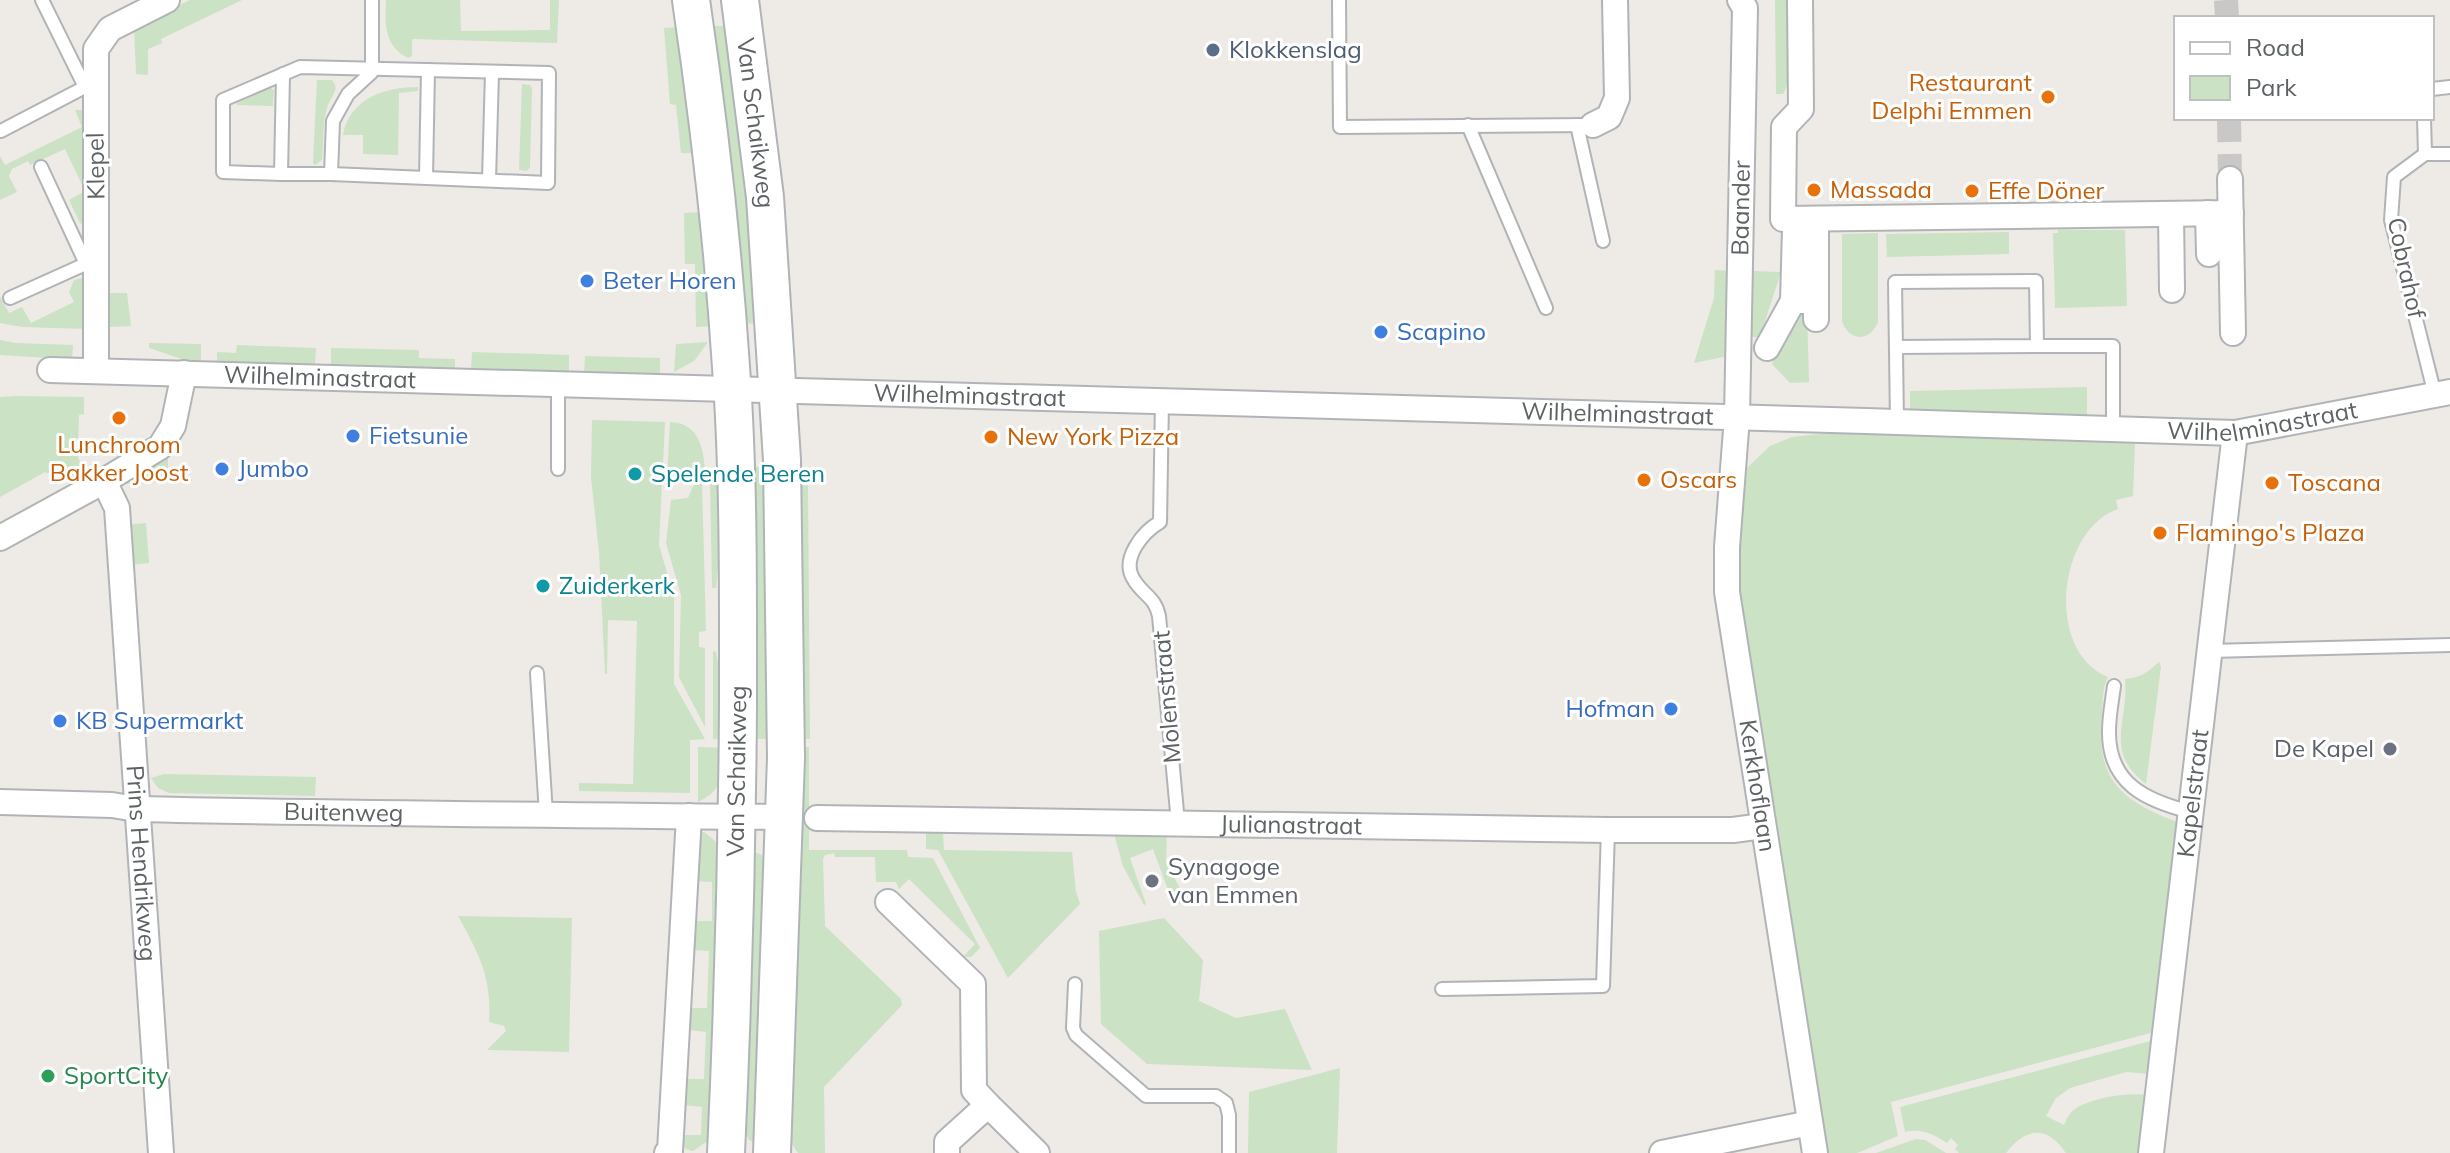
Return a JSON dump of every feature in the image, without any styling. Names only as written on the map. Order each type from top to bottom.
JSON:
[{"type":"street","name":"Klepel","points":[[96,371],[91,261],[90,87],[96,49],[110,29],[167,0]]},
{"type":"street","name":"Van Schaikweg","points":[[691,0],[716,199],[732,389],[738,611],[737,817],[726,1153]]},
{"type":"street","name":"Van Schaikweg","points":[[740,0],[765,197],[782,460],[786,758],[800,818],[772,1153]]},
{"type":"street","points":[[1585,125],[1609,117],[1617,98],[1615,0]]},
{"type":"street","name":"Baander","points":[[1737,417],[1745,8],[1740,0]]},
{"type":"street","name":"Baander","points":[[1767,348],[1808,307],[1784,127],[1801,109],[1800,0]]},
{"type":"street","points":[[2209,254],[2230,179]]},
{"type":"street","points":[[1797,222],[1993,222],[2220,213]]},
{"type":"street","points":[[2220,213],[2232,280],[2216,280],[2224,338]]},
{"type":"street","points":[[2171,214],[2172,290]]},
{"type":"street","name":"Wilhelminastraat","points":[[50,370],[732,389]]},
{"type":"street","points":[[0,538],[160,447],[173,426],[184,373]]},
{"type":"street","points":[[732,389],[779,390]]},
{"type":"street","name":"Wilhelminastraat","points":[[779,390],[2235,433],[2443,394]]},
{"type":"street","name":"Kerkhoflaan","points":[[1737,417],[1727,547],[1727,592],[1815,1153]]},
{"type":"street","name":"Kapelstraat","points":[[2151,1153],[2235,433]]},
{"type":"street","name":"Prins Hendrikweg","points":[[104,481],[117,508],[161,1153]]},
{"type":"street","name":"Buitenweg","points":[[0,802],[112,805],[136,809],[452,816],[546,814],[800,818]]},
{"type":"street","points":[[667,1153],[670,1151],[689,816]]},
{"type":"street","name":"Julianastraat","points":[[800,818],[1608,830],[1733,830],[1763,826]]},
{"type":"street","points":[[888,902],[973,984],[974,1090],[1037,1153]]},
{"type":"street","points":[[947,1153],[947,1142],[988,1105]]},
{"type":"street","points":[[1662,1153],[1810,1123]]},
{"type":"lane","points":[[1,131],[90,87],[42,0]]},
{"type":"lane","points":[[331,174],[333,121],[348,94],[372,72],[372,0]]},
{"type":"lane","points":[[1339,0],[1340,127],[1585,125],[1603,241]]},
{"type":"lane","points":[[300,67],[372,68],[549,73],[548,183],[223,172],[223,100],[300,67]]},
{"type":"lane","points":[[426,177],[428,70]]},
{"type":"lane","points":[[489,180],[492,72]]},
{"type":"lane","points":[[281,174],[283,74]]},
{"type":"lane","points":[[2424,120],[2425,154],[2450,154]]},
{"type":"lane","points":[[1468,125],[1546,308]]},
{"type":"lane","name":"Cobrahof","points":[[2425,154],[2394,177],[2391,220],[2443,394]]},
{"type":"lane","points":[[10,298],[91,261],[41,167]]},
{"type":"lane","points":[[1897,422],[1895,282],[2036,281],[2037,346]]},
{"type":"lane","points":[[1896,347],[2113,346],[2113,429]]},
{"type":"lane","points":[[558,385],[558,469]]},
{"type":"lane","name":"Molenstraat","points":[[1162,401],[1160,522],[1140,539],[1132,553],[1130,571],[1133,579],[1156,604],[1159,616],[1178,823]]},
{"type":"lane","points":[[2210,651],[2450,645]]},
{"type":"lane","points":[[537,673],[546,814]]},
{"type":"lane","points":[[2114,686],[2109,733],[2119,771],[2138,793],[2191,812]]},
{"type":"lane","points":[[1442,989],[1603,986],[1608,830]]},
{"type":"lane","points":[[1075,984],[1073,1028],[1076,1035],[1146,1096],[1216,1096],[1226,1103],[1229,1153]]},
{"type":"green space","points":[[190,0],[242,0],[161,39],[162,43],[148,49],[148,75],[136,74],[134,27]]},
{"type":"green space","points":[[386,0],[460,0],[461,31],[550,30],[550,0],[559,0],[557,43],[414,39],[412,56],[408,58],[390,41],[386,26]]},
{"type":"green space","points":[[1775,0],[1795,0],[1796,66],[1783,94],[1776,94]]},
{"type":"green space","points":[[712,26],[728,26],[763,323],[740,324]]},
{"type":"green space","points":[[681,27],[697,153],[681,153],[676,105],[670,104],[664,28]]},
{"type":"green space","points":[[317,80],[332,80],[335,87],[325,114],[322,160],[315,165],[313,163]]},
{"type":"green space","points":[[522,84],[532,88],[530,167],[527,171],[519,170]]},
{"type":"green space","points":[[269,87],[274,90],[273,106],[237,105],[237,103]]},
{"type":"green space","points":[[418,87],[418,91],[399,93],[398,155],[363,154],[363,135],[343,135],[353,112],[371,97],[393,89]]},
{"type":"green space","points":[[75,110],[82,110],[86,115],[87,222],[84,225],[80,223],[69,200],[85,191],[65,149],[30,165],[28,161],[12,169],[9,176],[17,192],[0,200],[0,156],[5,165],[82,127]]},
{"type":"green space","points":[[704,212],[712,326],[696,327],[695,264],[685,264],[684,213]]},
{"type":"green space","points":[[2058,230],[2125,230],[2127,306],[2055,308],[2053,233],[2058,233]]},
{"type":"green space","points":[[2009,232],[2009,254],[1887,257],[1886,234]]},
{"type":"green space","points":[[1878,233],[1878,322],[1865,336],[1854,336],[1842,321],[1842,234]]},
{"type":"green space","points":[[1715,270],[1730,271],[1728,356],[1694,363],[1714,298]]},
{"type":"green space","points":[[1753,271],[1781,272],[1760,337],[1751,337]]},
{"type":"green space","points":[[82,278],[88,283],[89,329],[22,327],[0,323],[0,297],[9,313],[22,307],[31,323],[74,302],[69,292],[74,280]]},
{"type":"green space","points":[[107,293],[127,293],[131,326],[108,327]]},
{"type":"green space","points":[[1796,310],[1807,310],[1809,382],[1790,383],[1772,364]]},
{"type":"green space","points":[[0,340],[73,345],[72,359],[0,355]]},
{"type":"green space","points":[[708,342],[694,361],[674,372],[676,344]]},
{"type":"green space","points":[[149,343],[201,344],[201,362],[188,361],[149,348]]},
{"type":"green space","points":[[237,345],[316,348],[315,365],[217,363],[217,352],[236,353]]},
{"type":"green space","points":[[331,348],[419,350],[419,358],[455,359],[455,369],[331,366]]},
{"type":"green space","points":[[472,352],[569,355],[569,372],[471,370]]},
{"type":"green space","points":[[585,356],[660,358],[660,375],[584,373]]},
{"type":"green space","points":[[2087,387],[2087,416],[1910,411],[1910,391]]},
{"type":"green space","points":[[0,397],[84,397],[84,414],[79,415],[76,452],[86,477],[73,484],[45,472],[0,497]]},
{"type":"green space","points":[[592,420],[665,422],[659,545],[674,597],[674,684],[705,739],[690,740],[690,793],[579,791],[579,783],[633,784],[637,621],[608,620],[605,674],[599,552],[591,477]]},
{"type":"green space","points":[[670,422],[688,427],[694,433],[701,447],[705,474],[667,476]]},
{"type":"green space","points":[[1839,432],[2135,442],[2133,496],[2116,500],[2118,509],[2097,521],[2082,541],[2071,565],[2066,592],[2067,618],[2074,643],[2088,663],[2108,677],[2103,695],[2101,737],[2108,772],[2116,785],[2142,806],[2180,823],[2154,1032],[1891,1102],[1898,1136],[1857,1153],[1827,1153],[1737,581],[1747,468],[1770,446],[1792,437]]},
{"type":"green space","points":[[168,452],[166,482],[127,484],[131,477]]},
{"type":"green space","points":[[748,467],[770,467],[773,739],[751,739]]},
{"type":"green space","points":[[710,480],[725,480],[716,588],[712,588]]},
{"type":"green space","points":[[702,483],[706,631],[699,632],[699,647],[705,648],[705,727],[679,677],[681,595],[666,543],[671,500],[688,498],[694,484]]},
{"type":"green space","points":[[808,485],[810,739],[796,739],[794,486]]},
{"type":"green space","points":[[146,523],[149,563],[130,565],[127,525]]},
{"type":"green space","points":[[713,651],[716,652],[726,707],[727,739],[713,739]]},
{"type":"green space","points":[[2159,662],[2161,667],[2146,784],[2125,760],[2122,747],[2125,679],[2144,674]]},
{"type":"green space","points":[[698,747],[726,748],[718,786],[698,802]]},
{"type":"green space","points":[[796,747],[809,747],[809,850],[907,850],[908,857],[933,858],[980,948],[971,957],[963,957],[975,944],[909,879],[899,889],[896,882],[876,882],[875,857],[825,855],[825,926],[901,999],[902,1005],[824,1087],[825,1153],[798,1153],[788,1138]]},
{"type":"green space","points":[[164,774],[316,777],[315,796],[169,793],[158,788],[151,778]]},
{"type":"green space","points":[[704,832],[721,846],[709,1140],[693,1151],[686,1149],[681,1141],[683,1135],[701,1135],[702,1107],[684,1105],[686,1079],[704,1079],[706,1032],[689,1030],[689,1008],[707,1008],[709,951],[690,950],[691,921],[712,921],[712,882],[694,881],[699,833]]},
{"type":"green space","points":[[926,832],[943,832],[944,850],[1072,852],[1080,904],[1008,978],[938,850],[926,849]]},
{"type":"green space","points":[[1114,834],[1167,834],[1166,861],[1186,901],[1174,906],[1153,849],[1130,858],[1144,905],[1123,866]]},
{"type":"green space","points":[[754,852],[762,855],[769,875],[755,1143],[749,1140],[744,1130],[749,855]]},
{"type":"green space","points":[[458,916],[572,918],[569,1052],[487,1050],[506,1031],[504,1026],[489,1022],[486,979]]},
{"type":"green space","points":[[1164,918],[1203,960],[1199,1001],[1236,1018],[1285,1009],[1312,1070],[1147,1064],[1101,1024],[1099,931]]},
{"type":"green space","points":[[2154,1040],[2149,1074],[2126,1072],[2070,1088],[2056,1098],[2046,1116],[2064,1125],[2073,1111],[2090,1102],[2120,1095],[2146,1095],[2139,1153],[2066,1153],[2051,1138],[2036,1133],[2021,1138],[2006,1153],[1959,1153],[1955,1149],[1958,1145],[1951,1138],[1947,1143],[1927,1133],[1905,1132],[1900,1107]]},
{"type":"green space","points":[[1340,1068],[1337,1153],[1248,1153],[1249,1092]]},
{"type":"green space","points":[[1916,1139],[1925,1140],[1946,1153],[1876,1153]]},
{"type":"tunnel","points":[[2226,0],[2227,16]]},
{"type":"tunnel","points":[[2229,120],[2230,179]]},
{"type":"place","name":"Klokkenslag","points":[[1213,50]]},
{"type":"place","name":"Restaurant Delphi Emmen","points":[[2048,97]]},
{"type":"place","name":"Massada","points":[[1814,190]]},
{"type":"place","name":"Effe Döner","points":[[1972,191]]},
{"type":"place","name":"Beter Horen","points":[[587,281]]},
{"type":"place","name":"Scapino","points":[[1381,332]]},
{"type":"place","name":"Lunchroom Bakker Joost","points":[[119,418]]},
{"type":"place","name":"Fietsunie","points":[[353,436]]},
{"type":"place","name":"New York Pizza","points":[[991,437]]},
{"type":"place","name":"Jumbo","points":[[222,469]]},
{"type":"place","name":"Spelende Beren","points":[[635,474]]},
{"type":"place","name":"Oscars","points":[[1644,480]]},
{"type":"place","name":"Toscana","points":[[2272,483]]},
{"type":"place","name":"Flamingo's Plaza","points":[[2160,533]]},
{"type":"place","name":"Zuiderkerk","points":[[543,586]]},
{"type":"place","name":"Hofman","points":[[1671,709]]},
{"type":"place","name":"KB Supermarkt","points":[[60,721]]},
{"type":"place","name":"De Kapel","points":[[2390,749]]},
{"type":"place","name":"Synagoge van Emmen","points":[[1152,881]]},
{"type":"place","name":"SportCity","points":[[48,1076]]}]
